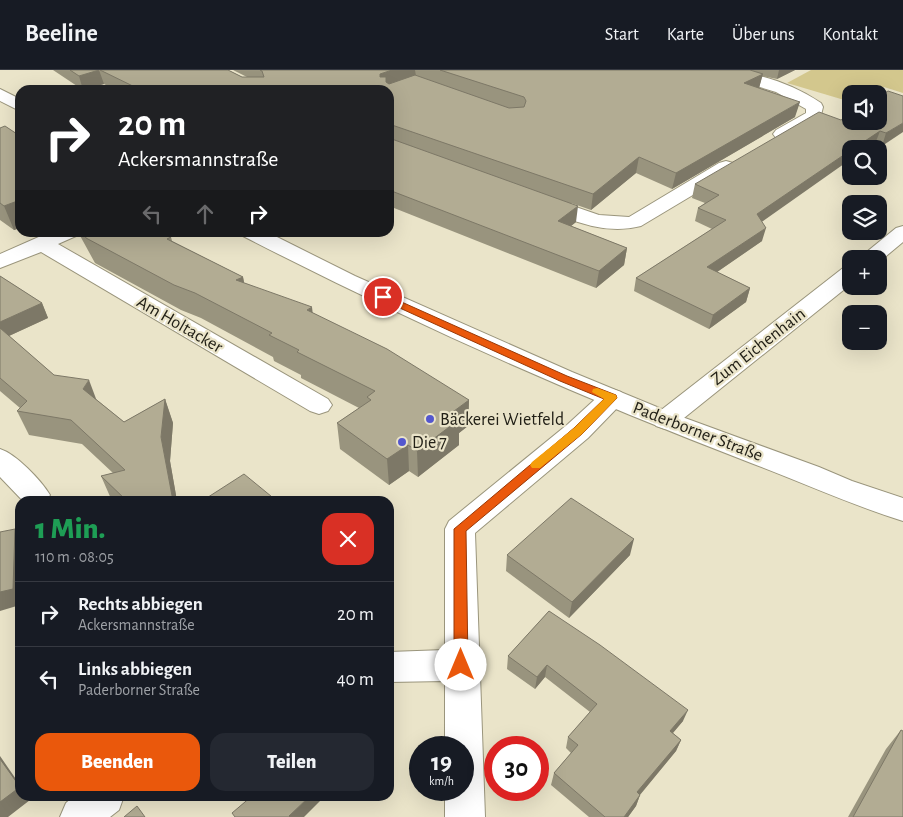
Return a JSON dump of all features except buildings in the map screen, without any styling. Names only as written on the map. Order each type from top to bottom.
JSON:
[{"type":"street","points":[[720,70],[785,89],[816,107],[814,115],[763,146]]},
{"type":"street","points":[[0,94],[15,103]]},
{"type":"street","points":[[527,196],[600,223],[620,225],[634,222],[737,161]]},
{"type":"street","points":[[880,250],[903,232]]},
{"type":"street","points":[[0,262],[58,237]]},
{"type":"street","name":"Paderborner Straße","points":[[260,237],[356,285],[563,378],[664,420],[903,510]]},
{"type":"street","name":"Am Holtacker","points":[[42,244],[319,405]]},
{"type":"street","name":"Zum Eichenhain","points":[[664,420],[842,280]]},
{"type":"street","points":[[465,817],[460,529],[578,431],[612,398]]},
{"type":"street","points":[[0,458],[35,494]]},
{"type":"street","points":[[394,667],[461,665]]},
{"type":"street","points":[[80,817],[99,801]]},
{"type":"shaded area","points":[[811,70],[903,70],[903,93],[887,88],[887,85],[842,85],[842,99],[787,83]]},
{"type":"slow traffic","points":[[536,465],[578,431],[612,398],[597,392]]},
{"type":"place","name":"Bäckerei Wietfeld","points":[[430,419]]},
{"type":"place","name":"Die 7","points":[[402,442]]},
{"type":"route","points":[[383,297],[612,398],[578,431],[460,529],[461,665]]}]
